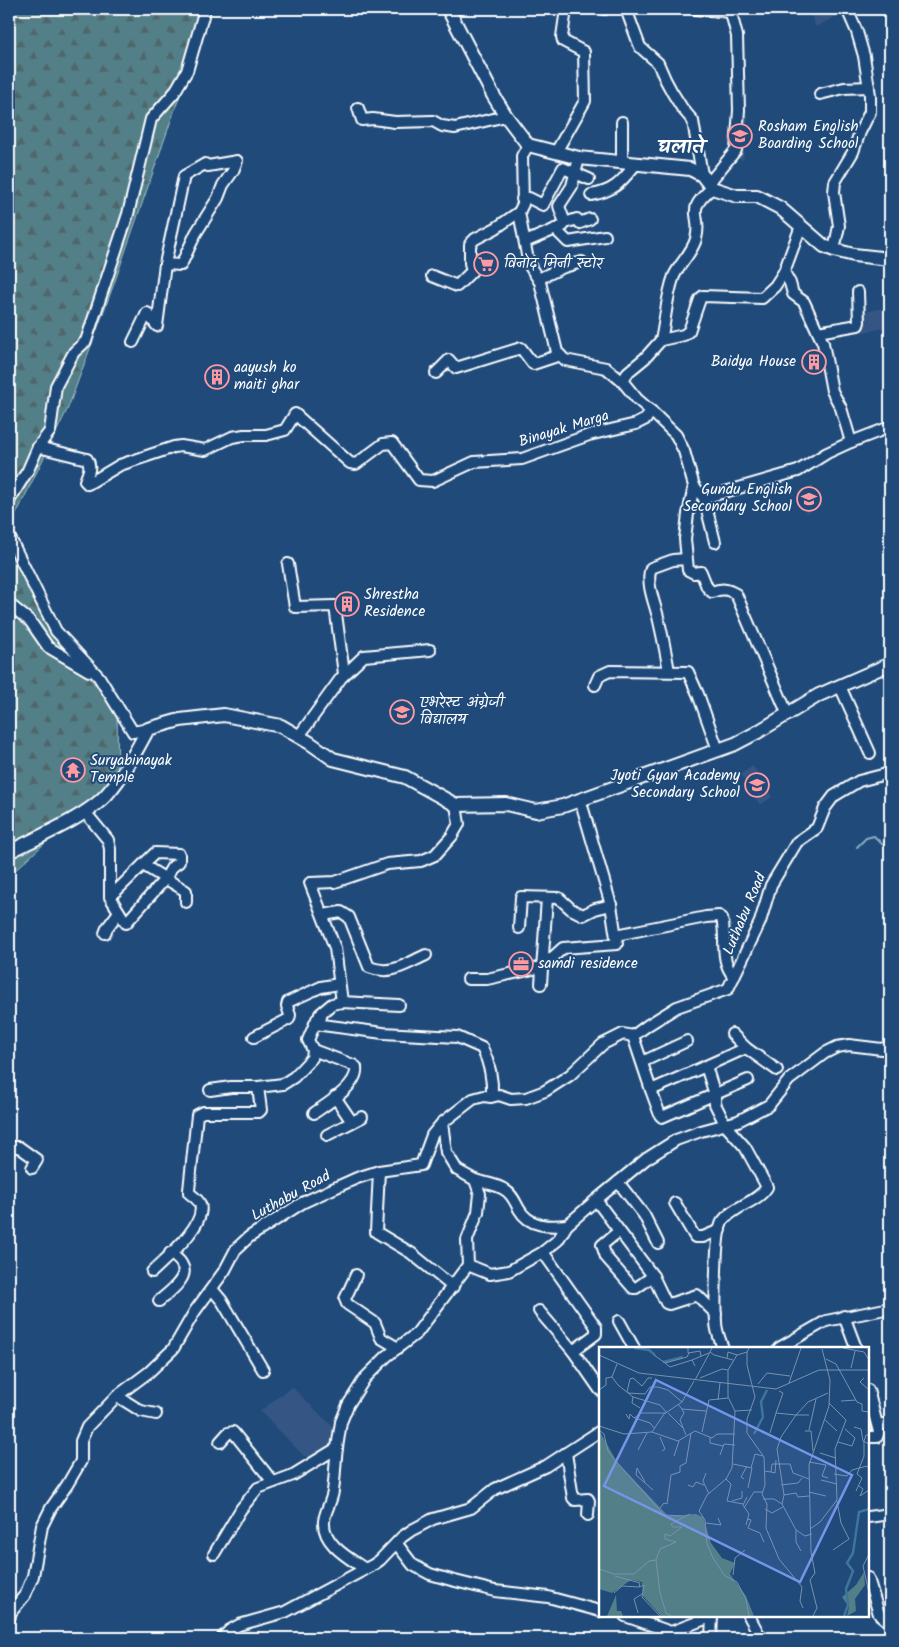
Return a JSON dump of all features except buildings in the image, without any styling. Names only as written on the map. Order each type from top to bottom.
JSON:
[{"type":"main road","points":[[448,9],[506,116],[528,145],[579,158],[690,170],[707,183],[737,196],[757,196],[780,208],[824,246],[854,255],[890,259]]},
{"type":"main road","points":[[9,852],[85,812],[107,795],[148,729],[180,720],[224,715],[281,726],[333,759],[405,777],[456,805],[506,804],[536,811],[563,806],[718,750],[756,733],[819,695],[890,664]]},
{"type":"street","points":[[9,501],[28,470],[38,447],[50,431],[56,386],[74,352],[86,341],[128,214],[151,119],[174,93],[187,71],[205,9]]},
{"type":"street","points":[[556,152],[585,101],[586,58],[582,50],[564,41],[562,37],[566,9]]},
{"type":"street","points":[[626,9],[640,47],[658,63],[664,79],[682,108],[693,121],[707,183]]},
{"type":"street","points":[[834,250],[839,226],[834,192],[835,182],[853,152],[870,112],[869,87],[864,56],[857,32],[847,9]]},
{"type":"street","points":[[623,382],[628,372],[645,358],[661,340],[667,298],[675,274],[696,239],[696,207],[699,199],[707,183],[736,150],[738,110],[736,27],[731,10],[696,10]]},
{"type":"street","points":[[820,94],[844,88],[869,87]]},
{"type":"street","points":[[358,108],[362,120],[373,119],[395,122],[433,121],[442,126],[455,128],[506,116]]},
{"type":"street","points":[[622,122],[622,163]]},
{"type":"street","points":[[432,276],[457,286],[472,271],[470,244],[519,212],[523,204],[522,156],[528,145]]},
{"type":"street","points":[[565,222],[559,206],[572,186],[579,158]]},
{"type":"street","points":[[133,342],[147,313],[157,326],[166,264],[184,176],[205,164],[208,166],[237,161],[218,198],[196,233],[181,264],[166,264]]},
{"type":"street","points":[[591,195],[612,190],[621,183],[636,164]]},
{"type":"street","points":[[522,199],[529,198],[543,206],[564,168],[589,179]]},
{"type":"street","points":[[519,212],[527,255],[538,279],[557,352],[565,360],[606,368],[623,382],[637,399],[676,435],[684,451],[694,486],[704,498],[715,542]]},
{"type":"street","points":[[525,242],[563,226],[565,222],[577,219],[580,223],[590,219]]},
{"type":"street","points":[[661,340],[684,335],[689,331],[702,296],[762,298],[775,286],[784,272],[801,226]]},
{"type":"street","points":[[555,229],[568,242],[605,236]]},
{"type":"street","points":[[538,279],[582,262]]},
{"type":"street","points":[[784,272],[790,283],[792,294],[804,302],[823,343],[832,392],[841,408],[851,442]]},
{"type":"street","points":[[818,332],[858,325],[860,322],[858,292]]},
{"type":"street","points":[[436,373],[449,360],[456,368],[520,348],[533,364],[560,355]]},
{"type":"street","name":"Binayak Marga","points":[[38,447],[87,459],[90,463],[90,469],[85,481],[88,484],[120,465],[181,446],[205,450],[232,437],[244,434],[266,435],[285,430],[295,414],[350,463],[356,464],[383,444],[392,443],[419,480],[433,481],[474,462],[522,459],[589,435],[636,424],[646,419],[651,410]]},
{"type":"street","points":[[704,498],[798,471],[827,453],[890,427]]},
{"type":"street","points":[[694,486],[686,526],[688,570],[694,573],[701,572],[707,587],[712,592],[719,589],[728,590],[736,594],[788,715]]},
{"type":"street","points":[[9,536],[56,631],[99,677],[133,732],[148,729]]},
{"type":"street","points":[[669,671],[649,572],[650,568],[674,560],[686,559]]},
{"type":"street","points":[[288,564],[295,607],[335,606],[344,674]]},
{"type":"street","points":[[9,604],[30,621],[48,647],[99,677]]},
{"type":"street","points":[[298,736],[344,674],[364,656],[430,650]]},
{"type":"street","points":[[595,685],[599,676],[610,671],[688,672],[718,750]]},
{"type":"street","points":[[840,686],[870,753]]},
{"type":"street","name":"Luthabu Road","points":[[9,1619],[11,1612],[25,1595],[32,1576],[42,1526],[81,1460],[81,1441],[87,1427],[117,1396],[148,1372],[173,1349],[195,1311],[225,1270],[236,1249],[249,1237],[302,1204],[357,1178],[378,1171],[421,1165],[432,1135],[442,1123],[473,1099],[499,1095],[511,1100],[526,1098],[545,1091],[570,1075],[602,1044],[623,1034],[633,1036],[677,1007],[728,990],[760,922],[771,885],[797,842],[817,828],[825,808],[834,796],[859,781],[890,773]]},
{"type":"street","points":[[468,979],[487,979],[542,967],[563,948],[617,944],[611,905],[580,799]]},
{"type":"street","points":[[342,1002],[335,948],[310,883],[335,882],[387,864],[421,860],[435,855],[452,836],[459,824],[456,805]]},
{"type":"street","points":[[85,812],[108,840],[110,849],[110,897],[126,923],[165,879],[172,867],[179,862],[179,854],[156,853],[110,897]]},
{"type":"street","points":[[143,865],[186,891],[186,902]]},
{"type":"street","points":[[519,928],[521,897],[559,898],[571,909],[583,915],[595,909],[611,905]]},
{"type":"street","points":[[541,984],[547,898]]},
{"type":"street","points":[[105,933],[119,912]]},
{"type":"street","points":[[323,915],[340,912],[349,917],[369,967],[380,971],[391,970],[426,955]]},
{"type":"street","points":[[616,935],[719,916],[722,918],[724,926],[727,969],[734,976]]},
{"type":"street","points":[[254,1037],[289,1019],[288,1002],[321,987],[339,984]]},
{"type":"street","points":[[210,1090],[231,1086],[258,1087],[283,1084],[294,1077],[312,1058],[313,1050],[308,1040],[317,1019],[321,1017],[320,1014],[332,1004],[342,1002],[400,1004]]},
{"type":"street","points":[[316,1024],[383,1033],[457,1037],[482,1048],[491,1073],[493,1084],[492,1096]]},
{"type":"street","points":[[732,1034],[746,1048],[777,1070]]},
{"type":"street","points":[[633,1036],[662,1117],[748,1080]]},
{"type":"street","points":[[642,1062],[687,1041]]},
{"type":"street","points":[[468,1265],[490,1274],[509,1271],[543,1252],[558,1240],[567,1225],[596,1200],[646,1159],[676,1140],[701,1131],[726,1126],[769,1105],[790,1080],[825,1053],[849,1045],[882,1049],[890,1046]]},
{"type":"street","points":[[651,1090],[746,1048]]},
{"type":"street","points":[[313,1050],[356,1067],[354,1078],[341,1094],[314,1113]]},
{"type":"street","points":[[706,1066],[715,1095],[715,1104],[726,1126],[745,1147],[767,1187],[763,1193],[734,1211],[722,1222],[717,1253],[716,1324],[723,1347]]},
{"type":"street","points":[[152,1272],[194,1229],[200,1210],[200,1205],[189,1193],[198,1115],[203,1112],[259,1112],[261,1110],[258,1087]]},
{"type":"street","points":[[335,1097],[352,1122]]},
{"type":"street","points":[[327,1135],[362,1117]]},
{"type":"street","points":[[442,1123],[446,1152],[457,1170],[475,1180],[497,1185],[506,1190],[515,1200],[521,1211],[535,1224],[549,1227],[567,1225]]},
{"type":"street","points":[[9,1147],[19,1148],[37,1160],[32,1168]]},
{"type":"street","points":[[378,1171],[376,1232],[411,1253],[452,1287]]},
{"type":"street","points":[[365,1569],[331,1543],[325,1530],[324,1520],[333,1492],[336,1448],[341,1422],[348,1405],[374,1369],[417,1332],[468,1265],[467,1240],[477,1218],[480,1194],[475,1180]]},
{"type":"street","points":[[618,1182],[644,1215],[658,1243]]},
{"type":"street","points":[[596,1200],[653,1276],[666,1303],[669,1304],[697,1295],[716,1314]]},
{"type":"street","points":[[674,1203],[695,1237],[703,1237],[720,1230]]},
{"type":"street","points":[[619,1231],[602,1245],[606,1257],[633,1288],[636,1288],[653,1276]]},
{"type":"street","points":[[543,1252],[597,1331],[596,1334],[573,1351]]},
{"type":"street","points":[[160,1302],[184,1274],[181,1262],[170,1254]]},
{"type":"street","points":[[356,1275],[345,1299],[347,1304],[375,1323],[381,1338],[398,1348]]},
{"type":"street","points":[[212,1289],[222,1301],[263,1370]]},
{"type":"street","points":[[781,1347],[826,1321],[890,1308]]},
{"type":"street","points":[[539,1311],[573,1351],[599,1389]]},
{"type":"street","points":[[844,1316],[856,1347]]},
{"type":"street","points":[[619,1321],[633,1347]]},
{"type":"street","points":[[869,1394],[879,1435],[877,1437],[869,1437]]},
{"type":"street","points":[[117,1396],[141,1412],[156,1414]]},
{"type":"street","points":[[878,1425],[890,1422]]},
{"type":"street","points":[[220,1442],[229,1432],[232,1432],[273,1482]]},
{"type":"street","points":[[222,1638],[239,1625],[285,1612],[365,1569],[380,1560],[402,1537],[412,1530],[433,1519],[472,1508],[494,1489],[546,1466],[599,1432]]},
{"type":"street","points":[[214,1554],[241,1509],[258,1488],[293,1475],[336,1448]]},
{"type":"street","points":[[566,1453],[573,1498],[575,1500],[588,1499],[588,1515]]},
{"type":"street","points":[[869,1517],[890,1514]]},
{"type":"street","points":[[396,1544],[413,1565],[430,1574],[495,1591],[548,1597],[599,1611]]},
{"type":"street","points":[[869,1581],[879,1614],[890,1623]]},
{"type":"street","points":[[627,1617],[670,1635],[711,1617]]},
{"type":"street","points":[[711,1638],[713,1617]]},
{"type":"street","points":[[750,1617],[761,1638]]},
{"type":"shaded area","points":[[816,9],[843,10],[835,17],[816,27],[811,15]]},
{"type":"shaded area","name":"Rosham English Boarding School","points":[[748,115],[743,160],[733,157],[738,116]]},
{"type":"shaded area","points":[[884,279],[890,280],[890,340],[884,328],[864,332],[860,313],[884,308]]},
{"type":"shaded area","name":"Gundu English Secondary School","points":[[812,485],[821,506],[806,513],[797,493]]},
{"type":"shaded area","name":"Jyoti Gyan Academy Secondary School","points":[[753,766],[772,797],[760,805],[741,774]]},
{"type":"shaded area","points":[[292,1387],[334,1428],[331,1454],[323,1460],[304,1456],[260,1411]]},
{"type":"green space","points":[[9,9],[210,9],[115,281],[68,408],[9,529]]},
{"type":"green space","points":[[9,538],[39,610],[117,714],[118,776],[9,876]]},
{"type":"waterway","points":[[857,847],[866,838],[874,836],[890,852]]},
{"type":"place","name":"Rosham English Boarding School","points":[[740,136]]},
{"type":"place","name":"विनोद मिनी स्टोर","points":[[486,264]]},
{"type":"place","name":"Baidya House","points":[[814,362]]},
{"type":"place","name":"aayush ko maiti ghar","points":[[217,377]]},
{"type":"place","name":"Gundu English Secondary School","points":[[809,499]]},
{"type":"place","name":"Shrestha Residence","points":[[347,604]]},
{"type":"place","name":"एभरेस्ट अंग्रेजी विद्यालय","points":[[402,712]]},
{"type":"place","name":"Suryabinayak Temple","points":[[73,770]]},
{"type":"place","name":"Jyoti Gyan Academy Secondary School","points":[[757,785]]},
{"type":"place","name":"samdi residence","points":[[521,964]]},
{"type":"district","name":"घलाते","points":[[681,148]]}]
